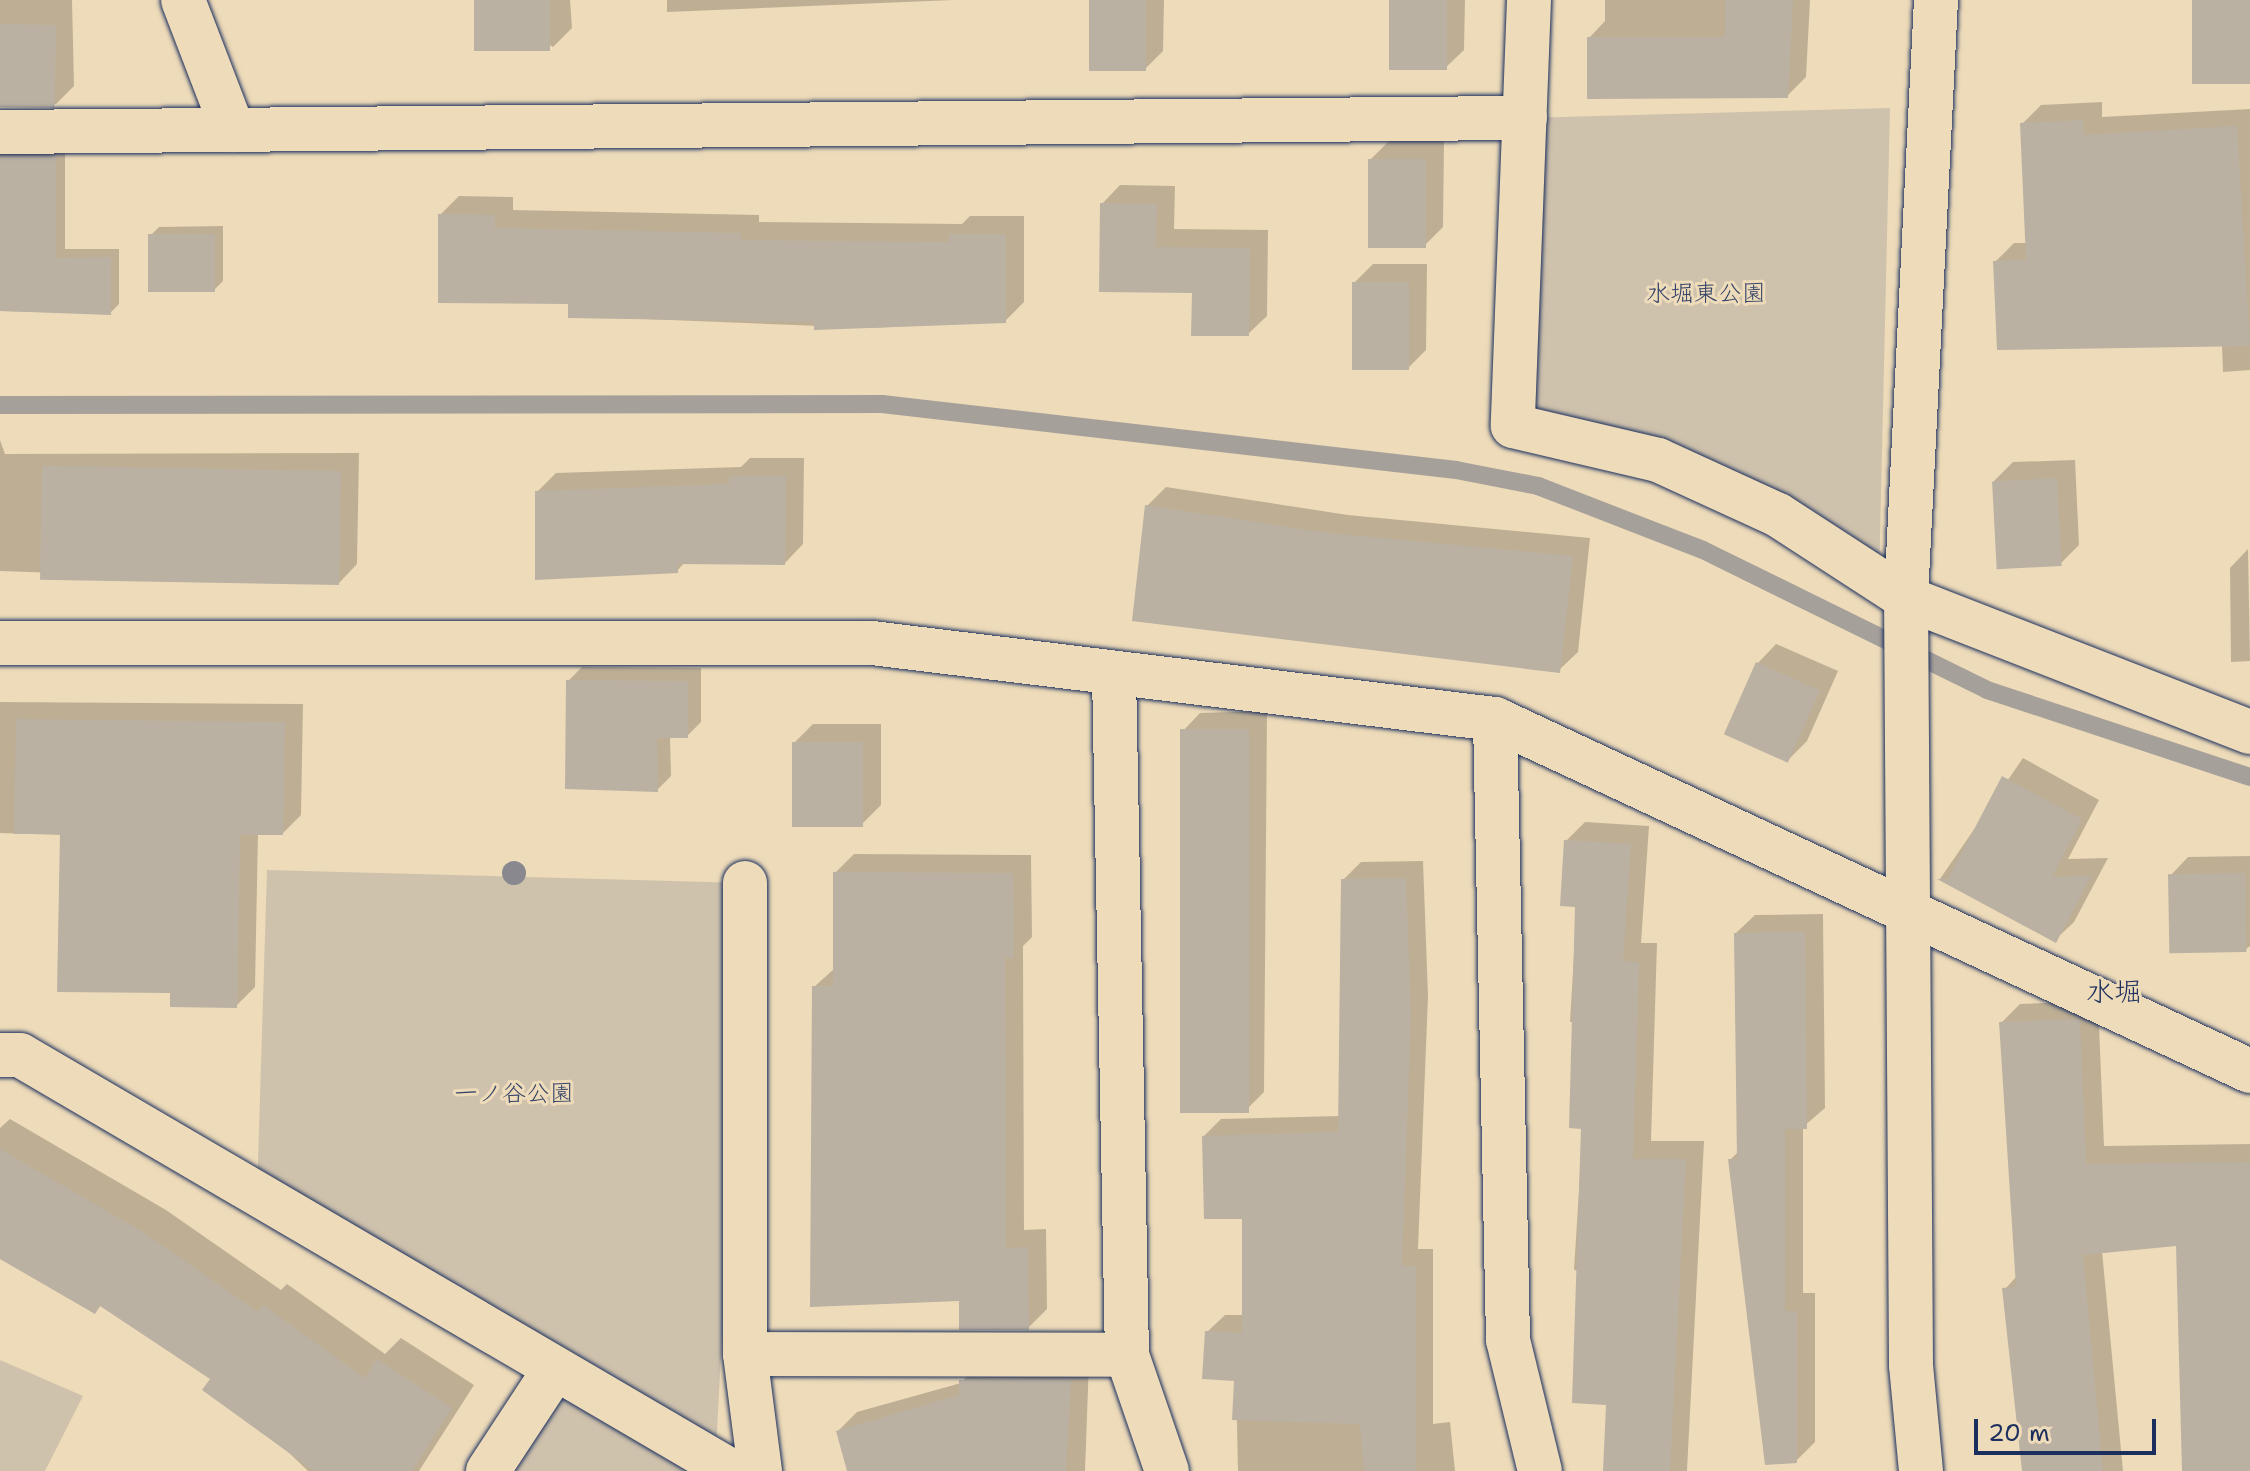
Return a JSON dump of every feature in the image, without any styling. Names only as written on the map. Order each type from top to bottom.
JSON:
[{"type":"street","points":[[183,0],[233,130]]},
{"type":"street","points":[[1529,0],[1513,426],[1658,460],[1778,515],[1906,610],[2250,732]]},
{"type":"street","points":[[1921,1471],[1911,1365],[1906,610],[1936,0]]},
{"type":"street","points":[[0,132],[1525,118]]},
{"type":"street","points":[[0,643],[872,643],[1495,719],[2250,1071]]},
{"type":"street","points":[[1114,673],[1127,1355],[1167,1471]]},
{"type":"street","points":[[1495,719],[1508,1340],[1540,1471]]},
{"type":"street","points":[[745,883],[745,1354],[760,1471]]},
{"type":"street","points":[[0,1055],[20,1055],[553,1372],[731,1471]]},
{"type":"street","points":[[745,1354],[1127,1355]]},
{"type":"street","points":[[488,1471],[553,1372]]},
{"type":"green space","name":"水堀東公園","points":[[1890,108],[1879,581],[1692,476],[1513,426],[1525,118]]},
{"type":"green space","name":"一ノ谷公園","points":[[267,870],[745,883],[715,1471],[490,1471],[553,1372],[257,1195]]},
{"type":"green space","points":[[0,1360],[83,1396],[45,1471],[0,1471]]},
{"type":"building","points":[[474,0],[550,0],[550,51],[474,51]]},
{"type":"building","points":[[1089,0],[1146,0],[1146,71],[1089,71]]},
{"type":"building","points":[[1389,0],[1447,0],[1447,70],[1389,70]]},
{"type":"building","points":[[1725,0],[1793,0],[1788,98],[1587,99],[1587,37],[1725,37]]},
{"type":"building","points":[[2192,0],[2250,0],[2250,84],[2192,84]]},
{"type":"building","points":[[0,24],[56,25],[55,108],[0,107]]},
{"type":"building","points":[[2083,120],[2084,135],[2237,126],[2250,346],[1997,350],[1993,261],[2026,260],[2020,123]]},
{"type":"building","points":[[56,156],[56,258],[111,257],[111,315],[0,311],[0,157]]},
{"type":"building","points":[[1368,159],[1426,159],[1426,248],[1368,248]]},
{"type":"building","points":[[1100,203],[1157,204],[1156,247],[1250,248],[1249,336],[1191,336],[1192,293],[1099,292]]},
{"type":"building","points":[[438,214],[495,215],[495,228],[741,233],[741,240],[949,242],[949,234],[1006,234],[1006,323],[814,330],[814,322],[568,318],[568,304],[438,303]]},
{"type":"building","points":[[148,234],[215,234],[215,292],[148,292]]},
{"type":"building","points":[[1352,282],[1409,282],[1409,370],[1352,370]]},
{"type":"building","points":[[42,466],[341,471],[339,585],[40,580]]},
{"type":"building","points":[[729,476],[786,476],[785,565],[678,564],[678,573],[535,580],[535,491],[729,484]]},
{"type":"building","points":[[2057,478],[2062,566],[1997,569],[1992,481]]},
{"type":"building","points":[[1145,505],[1328,533],[1573,556],[1560,673],[1132,621]]},
{"type":"building","points":[[1756,662],[1820,690],[1788,763],[1724,734]]},
{"type":"building","points":[[566,680],[688,681],[688,738],[657,738],[658,792],[565,789]]},
{"type":"building","points":[[16,719],[285,722],[283,835],[240,835],[237,1008],[170,1007],[170,993],[57,992],[60,834],[14,834]]},
{"type":"building","points":[[1180,729],[1249,729],[1249,1113],[1180,1113]]},
{"type":"building","points":[[792,742],[863,742],[863,827],[792,827]]},
{"type":"building","points":[[2002,776],[2082,819],[2052,877],[2091,876],[2056,943],[1937,879],[1948,879]]},
{"type":"building","points":[[1564,840],[1631,844],[1623,961],[1639,962],[1633,1159],[1686,1159],[1670,1471],[1603,1471],[1606,1405],[1572,1403],[1581,1129],[1569,1128],[1575,907],[1560,906]]},
{"type":"building","points":[[833,872],[1013,873],[1014,958],[1005,958],[1006,1248],[1028,1247],[1029,1330],[959,1330],[959,1301],[810,1307],[812,986],[833,986]]},
{"type":"building","points":[[2245,873],[2246,952],[2169,953],[2168,874]]},
{"type":"building","points":[[1406,878],[1411,1015],[1402,1266],[1416,1266],[1416,1471],[1364,1471],[1360,1424],[1232,1420],[1234,1381],[1202,1379],[1205,1331],[1242,1333],[1242,1219],[1204,1219],[1202,1136],[1338,1132],[1341,879]]},
{"type":"building","points":[[1805,932],[1807,1129],[1785,1129],[1785,1311],[1797,1311],[1797,1463],[1765,1465],[1728,1159],[1737,1159],[1734,933]]},
{"type":"building","points":[[2080,1019],[2086,1164],[2250,1162],[2250,1471],[2182,1471],[2176,1246],[2083,1255],[2103,1471],[2022,1471],[2002,1288],[2016,1287],[1999,1022]]},
{"type":"building","points":[[0,1149],[143,1232],[258,1312],[263,1305],[365,1378],[377,1359],[452,1408],[412,1471],[314,1471],[202,1390],[210,1379],[100,1306],[95,1314],[0,1259]]},
{"type":"building","points":[[959,1380],[1071,1380],[1066,1471],[847,1471],[836,1431],[959,1395]]},
{"type":"waterway","points":[[0,405],[882,404],[1456,470],[1538,486],[1703,550],[1987,690],[2250,777]]},
{"type":"district","name":"水堀","points":[[2114,991]]}]
